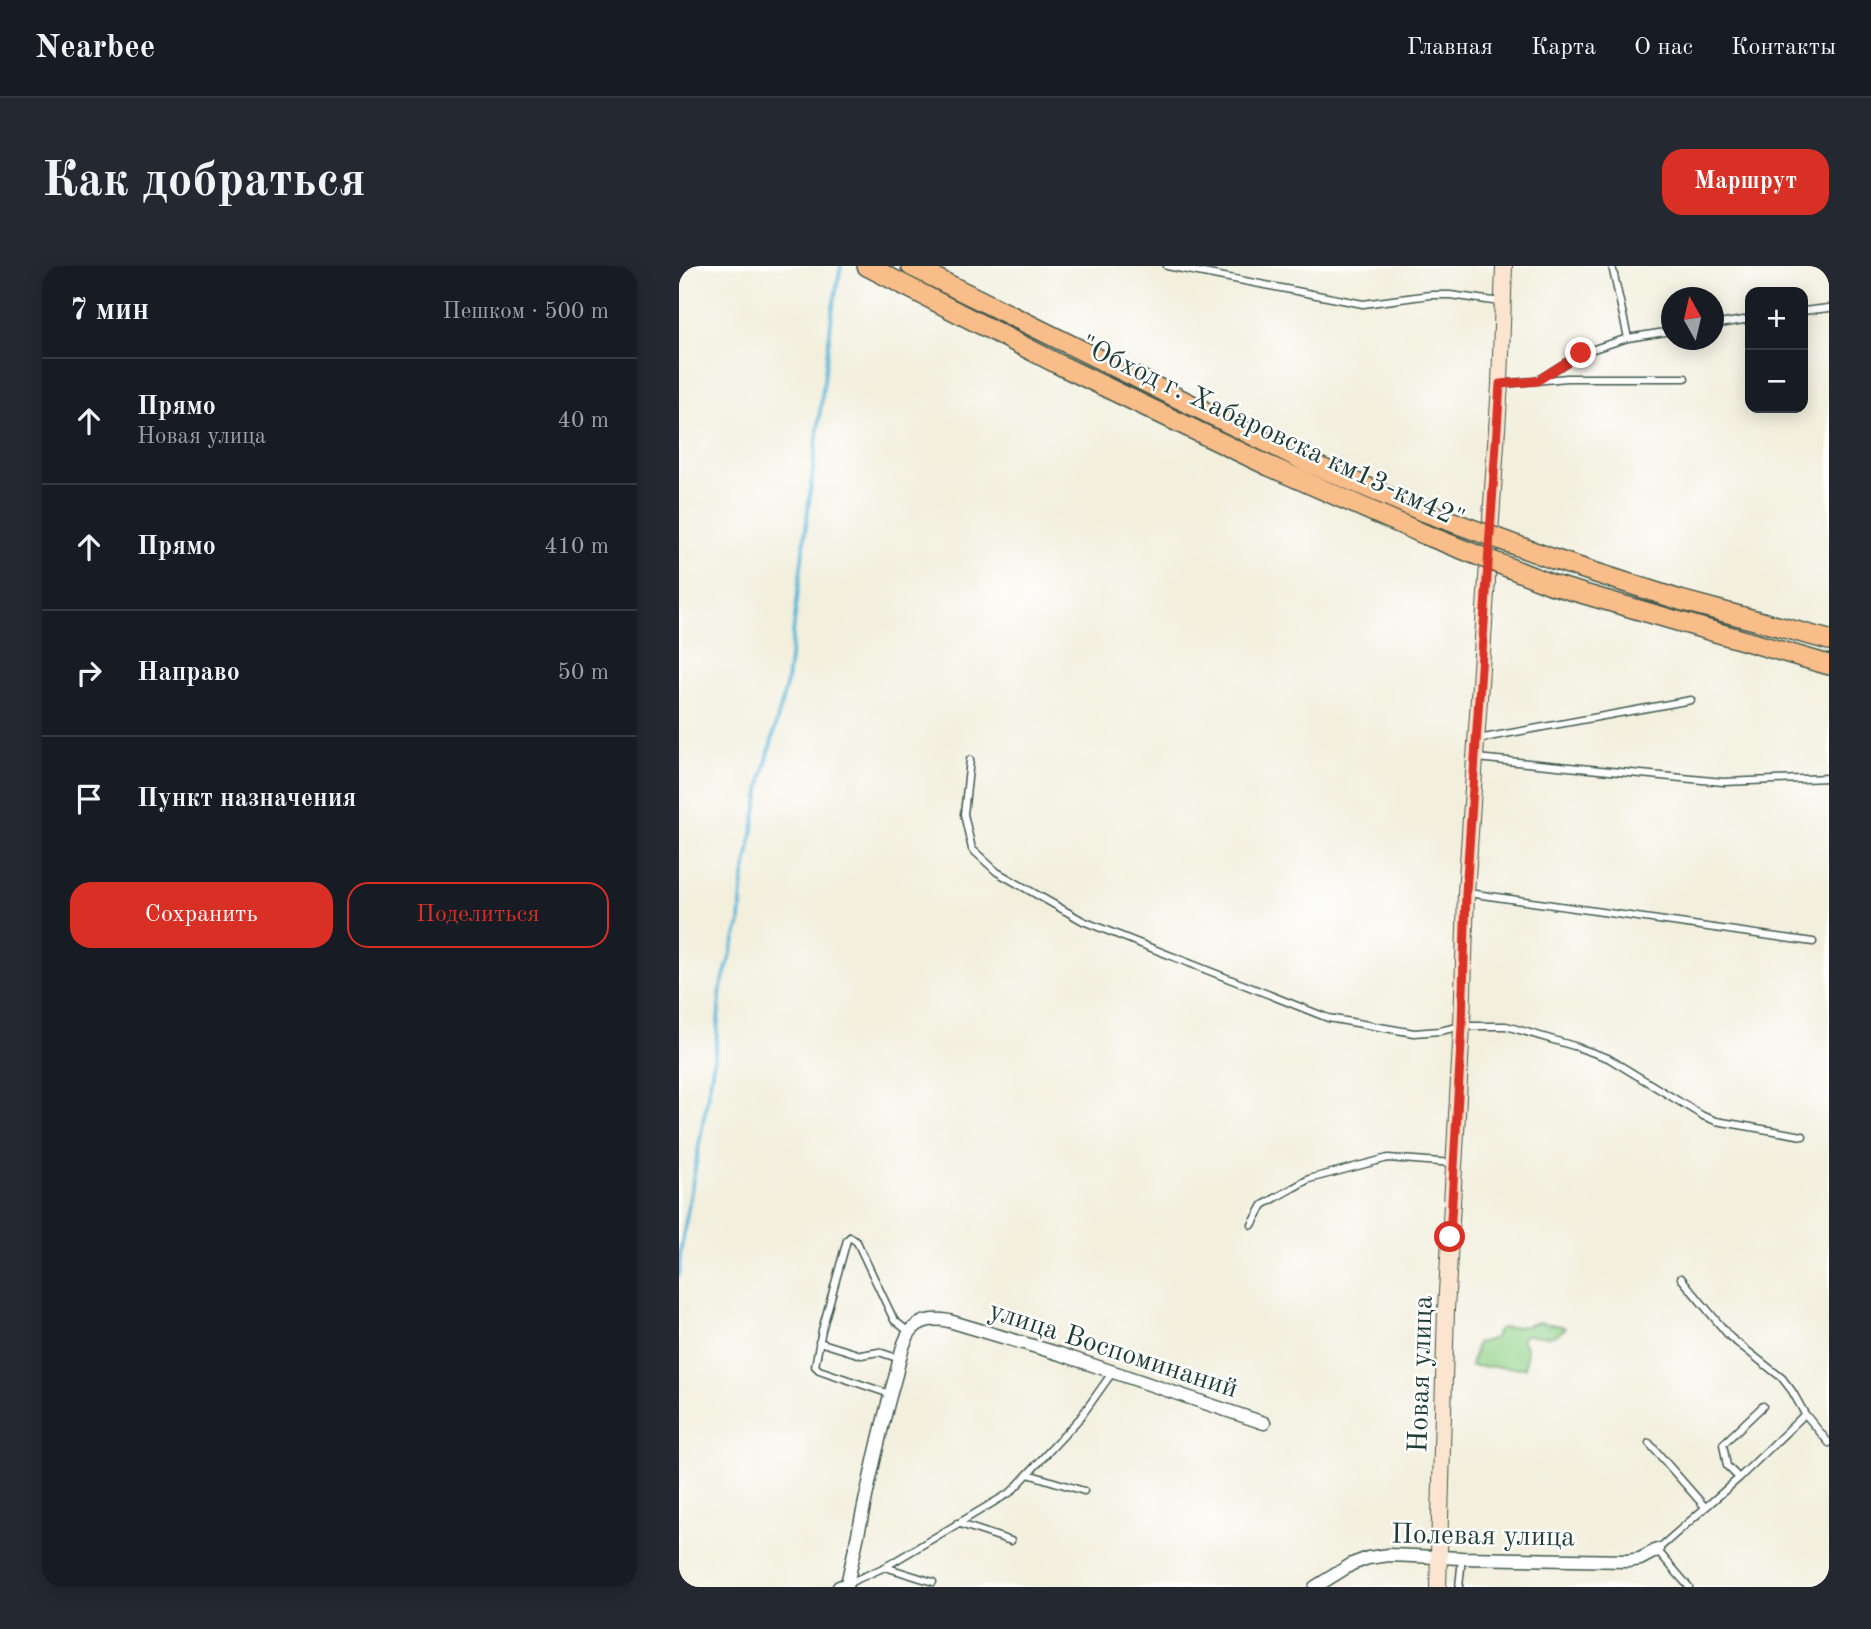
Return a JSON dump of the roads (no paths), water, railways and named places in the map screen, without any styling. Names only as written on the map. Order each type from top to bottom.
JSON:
[{"type":"highway","name":"\"Обход г. Хабаровска км13-км42\"","points":[[867,266],[1058,364],[1269,466],[1426,535],[1553,585],[1829,665]]},
{"type":"highway","name":"\"Обход г. Хабаровска км13-км42\"","points":[[911,266],[1305,461],[1420,510],[1556,560],[1680,600],[1829,640]]},
{"type":"main road","name":"Новая улица","points":[[1438,1587],[1453,1163],[1462,1026],[1466,893],[1500,384],[1504,266]]},
{"type":"street","name":"улица Воспоминаний","points":[[910,1333],[928,1320],[935,1318],[949,1321],[1060,1354],[1264,1423]]},
{"type":"street","points":[[843,1585],[890,1394],[910,1333]]},
{"type":"street","name":"Полевая улица","points":[[1315,1587],[1352,1564],[1389,1555],[1628,1561],[1640,1559],[1657,1550]]},
{"type":"lane","points":[[1167,266],[1363,304],[1430,295],[1503,302]]},
{"type":"lane","points":[[1612,266],[1627,338]]},
{"type":"lane","points":[[1808,311],[1829,308]]},
{"type":"lane","points":[[1724,323],[1745,320]]},
{"type":"lane","points":[[1537,381],[1581,353],[1627,338],[1661,333]]},
{"type":"lane","points":[[1500,384],[1567,378],[1685,378]]},
{"type":"lane","points":[[1476,739],[1691,700]]},
{"type":"lane","points":[[1475,758],[1714,782],[1829,778]]},
{"type":"lane","points":[[970,760],[964,814],[972,849],[997,873],[1083,921],[1328,1018],[1414,1033],[1462,1026],[1506,1026],[1608,1058],[1703,1116],[1716,1121],[1803,1136]]},
{"type":"lane","points":[[1466,893],[1813,942]]},
{"type":"lane","points":[[1252,1225],[1263,1205],[1310,1179],[1388,1158],[1453,1163]]},
{"type":"lane","points":[[890,1394],[819,1370],[815,1366],[843,1248],[850,1237],[857,1242],[894,1320],[910,1333]]},
{"type":"lane","points":[[1681,1278],[1730,1337],[1781,1378],[1829,1443]]},
{"type":"lane","points":[[819,1342],[860,1354],[879,1352],[900,1359]]},
{"type":"lane","points":[[843,1585],[885,1567],[1011,1492],[1080,1418],[1112,1373]]},
{"type":"lane","points":[[1739,1478],[1727,1466],[1723,1444],[1763,1406]]},
{"type":"lane","points":[[1689,1587],[1657,1550],[1739,1478],[1805,1414]]},
{"type":"lane","points":[[1649,1443],[1705,1507]]},
{"type":"lane","points":[[1028,1475],[1084,1491]]},
{"type":"lane","points":[[957,1523],[1011,1541]]},
{"type":"lane","points":[[1459,1587],[1462,1558]]},
{"type":"lane","points":[[885,1567],[933,1582]]},
{"type":"waterway","points":[[679,1276],[680,1254],[715,1054],[721,987],[740,923],[742,888],[763,775],[787,682],[833,306],[841,266]]}]
